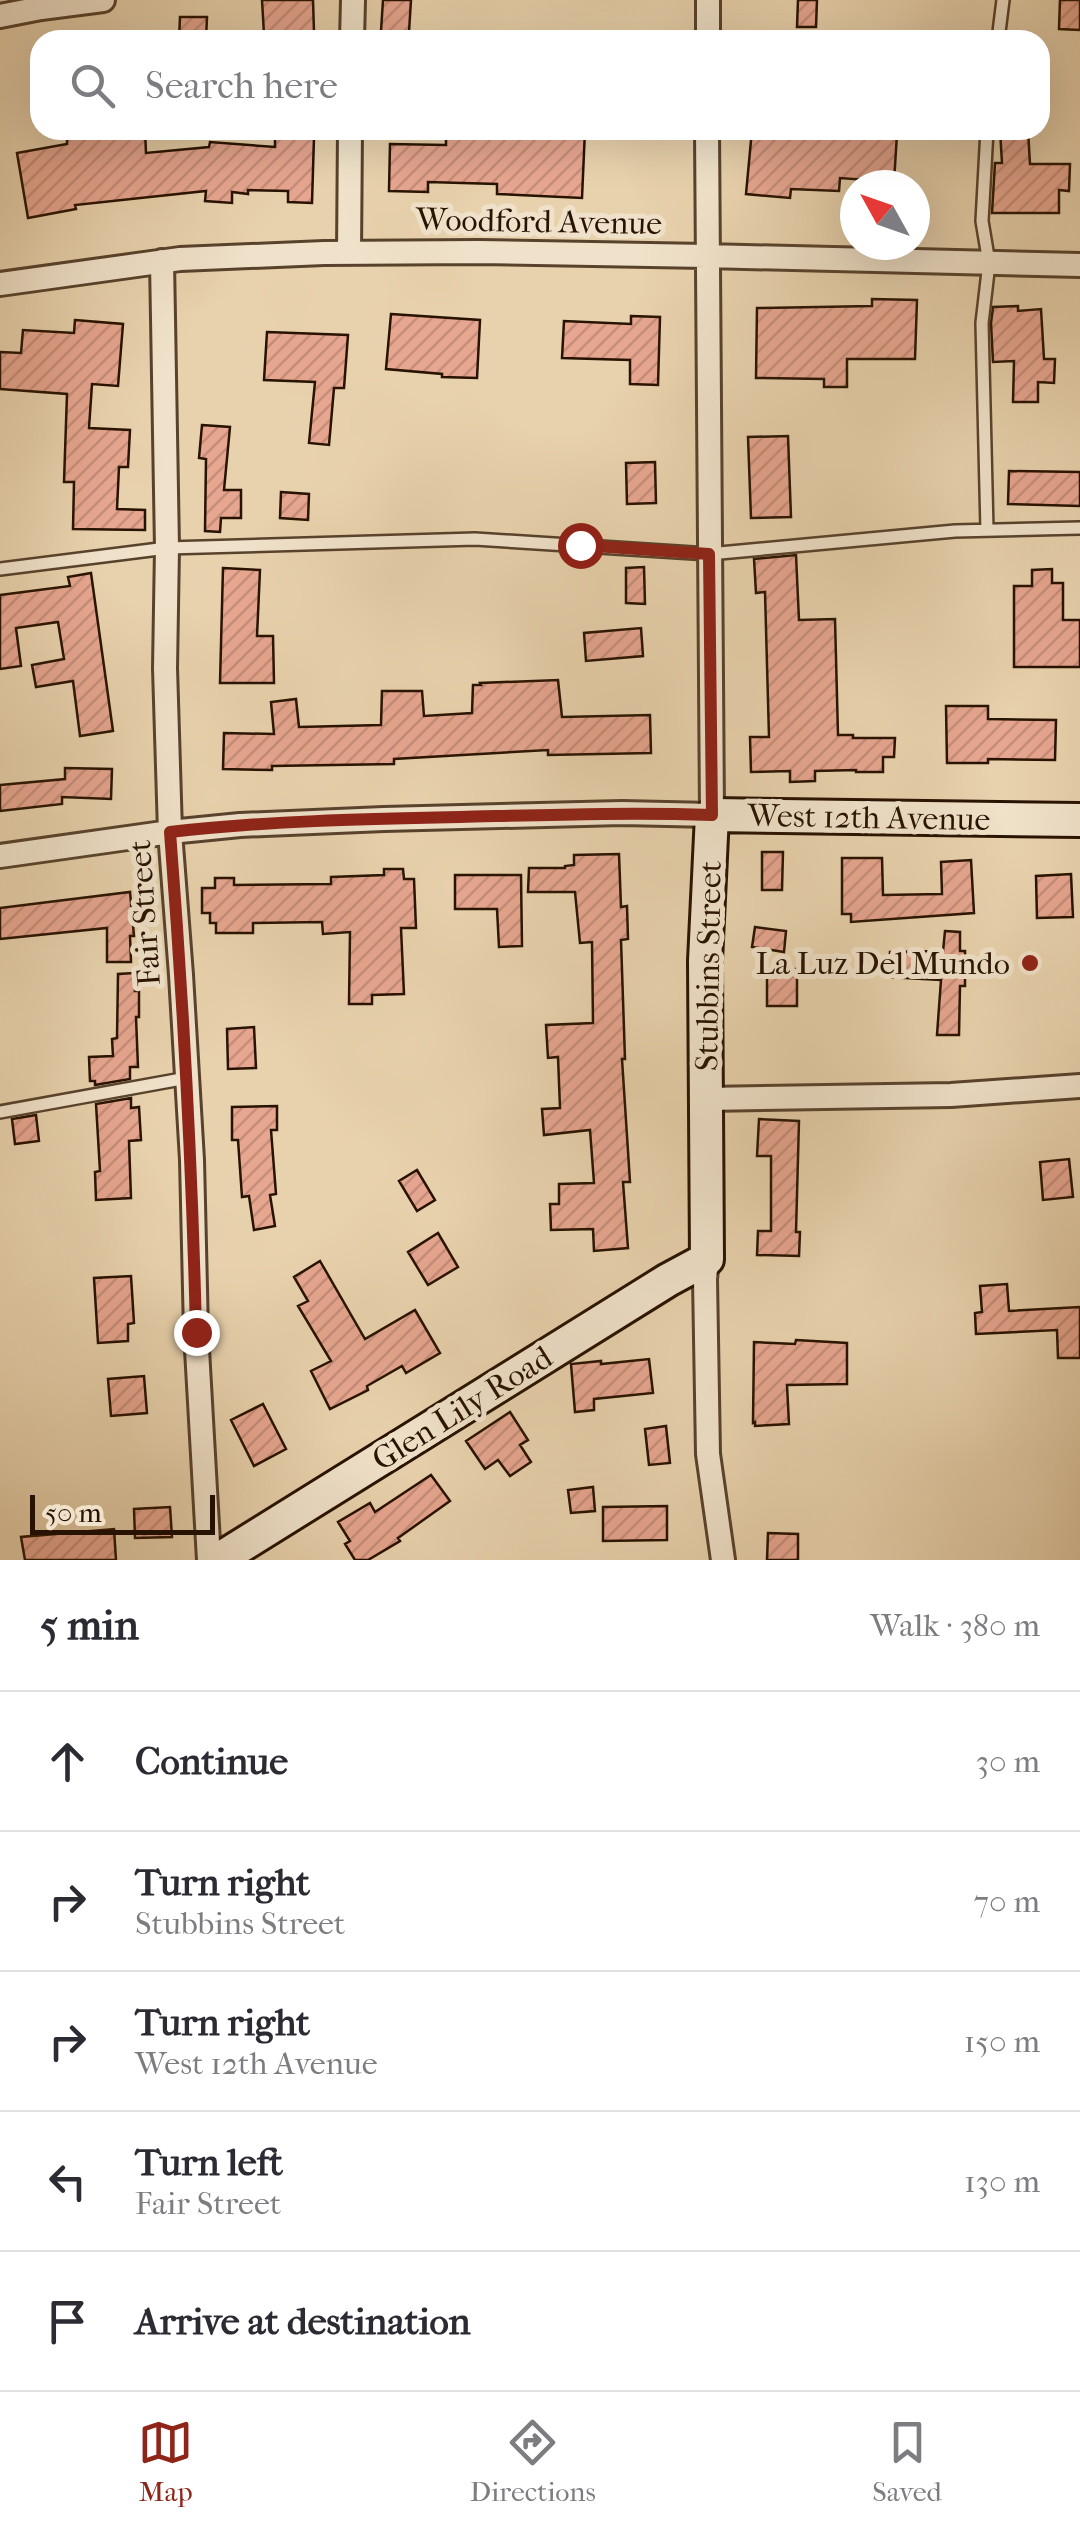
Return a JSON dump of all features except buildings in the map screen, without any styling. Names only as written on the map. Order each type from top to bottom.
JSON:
[{"type":"street","points":[[0,16],[103,0]]},
{"type":"street","points":[[352,30],[353,0]]},
{"type":"street","points":[[708,0],[708,30]]},
{"type":"street","points":[[350,140],[350,253]]},
{"type":"street","name":"Stubbins Street","points":[[707,140],[712,815],[705,961],[708,1454],[723,1560]]},
{"type":"street","name":"Woodford Avenue","points":[[0,284],[228,256],[350,253],[1080,265]]},
{"type":"street","name":"Fair Street","points":[[162,262],[170,832],[187,1078],[209,1560]]},
{"type":"street","name":"West 12th Avenue","points":[[0,856],[240,825],[384,818],[622,813],[1080,820]]},
{"type":"street","points":[[706,1098],[951,1096],[1080,1086]]},
{"type":"street","name":"Glen Lily Road","points":[[218,1560],[707,1258]]},
{"type":"lane","points":[[999,30],[1003,0]]},
{"type":"lane","points":[[986,140],[982,220],[989,263],[982,324],[987,530]]},
{"type":"lane","points":[[0,570],[167,548],[475,539],[709,554],[987,530],[1080,528]]},
{"type":"lane","points":[[0,1112],[187,1078]]},
{"type":"place","name":"La Luz Del Mundo","points":[[1030,963]]},
{"type":"route","points":[[196,1332],[192,1160],[170,832],[384,818],[712,815],[709,554],[580,545]]}]
